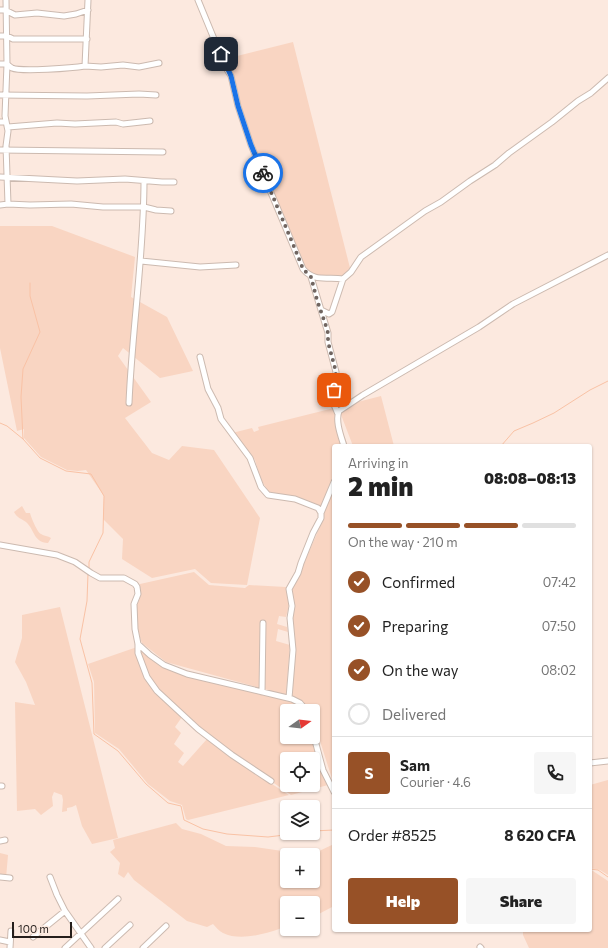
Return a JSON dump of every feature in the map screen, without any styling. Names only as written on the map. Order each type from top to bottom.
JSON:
[{"type":"street","points":[[6,0],[3,10],[7,36],[5,116],[8,134],[6,150],[8,204]]},
{"type":"street","points":[[85,66],[88,0]]},
{"type":"street","points":[[198,0],[226,68],[231,76],[238,106],[251,145],[295,249],[298,260],[303,269],[311,277],[328,333],[328,342],[336,372],[332,400],[338,414],[340,432],[343,444]]},
{"type":"street","points":[[3,10],[15,15],[37,13],[64,16],[88,10]]},
{"type":"street","points":[[0,36],[7,36],[13,39],[87,39]]},
{"type":"street","points":[[0,64],[7,64],[10,67],[18,69],[85,66],[105,67],[123,65],[139,67],[159,63]]},
{"type":"street","points":[[321,310],[329,314],[332,312],[343,279],[351,272],[361,257],[425,211],[441,202],[495,165],[578,101],[591,93],[608,78]]},
{"type":"street","points":[[0,95],[156,95]]},
{"type":"street","points":[[0,122],[7,125],[116,122],[123,124],[150,121]]},
{"type":"street","points":[[0,150],[162,152]]},
{"type":"street","points":[[0,177],[77,181],[125,179],[174,182]]},
{"type":"street","points":[[129,403],[131,355],[141,261],[144,181]]},
{"type":"street","points":[[0,205],[71,204],[104,207],[144,207],[156,210],[171,211]]},
{"type":"street","points":[[338,414],[339,411],[364,395],[479,327],[514,304],[608,256]]},
{"type":"street","points":[[141,261],[200,267],[236,265]]},
{"type":"street","points":[[311,277],[334,277],[343,279]]},
{"type":"street","points":[[200,357],[208,388],[218,408],[221,419],[250,458],[261,487],[268,495],[295,499],[318,508],[321,514]]},
{"type":"street","points":[[288,698],[293,650],[290,618],[292,606],[289,589],[298,573],[332,487]]},
{"type":"street","points":[[0,545],[57,554],[75,562],[89,572],[103,578],[128,579],[137,587],[138,594],[134,604],[134,621],[138,653],[147,677],[158,691],[198,729],[232,755],[271,781]]},
{"type":"street","points":[[262,692],[263,623]]},
{"type":"street","points":[[138,644],[164,665],[187,674],[288,698],[301,704]]},
{"type":"street","points":[[316,744],[323,770],[332,788]]},
{"type":"street","points":[[592,763],[608,761]]},
{"type":"street","points":[[0,877],[10,878]]},
{"type":"street","points":[[50,877],[65,911],[91,948]]},
{"type":"street","points":[[65,948],[118,899]]},
{"type":"street","points":[[33,937],[65,911]]},
{"type":"street","points":[[105,948],[130,925]]},
{"type":"street","points":[[143,948],[166,926]]},
{"type":"street","points":[[0,940],[10,945],[10,931]]},
{"type":"shaded area","points":[[293,42],[350,268],[342,277],[334,275],[314,276],[303,266],[253,145],[225,59]]},
{"type":"shaded area","points":[[0,226],[52,226],[135,257],[131,297],[167,317],[193,371],[160,378],[123,348],[118,356],[151,402],[125,418],[152,453],[169,460],[182,446],[214,450],[260,518],[247,585],[211,583],[195,569],[152,578],[122,559],[123,539],[103,519],[104,496],[86,470],[67,470],[41,457],[24,438],[24,429],[17,431],[0,348]]},
{"type":"shaded area","points":[[381,396],[393,444],[352,444],[338,407]]},
{"type":"shaded area","points":[[334,408],[347,444],[332,444],[332,779],[320,741],[320,704],[304,704],[292,695],[295,641],[291,619],[294,609],[292,590],[323,520],[324,509],[297,497],[269,492],[261,480],[255,460],[232,433],[252,428],[254,432],[259,430],[258,427]]},
{"type":"shaded area","points":[[22,506],[26,513],[30,513],[39,533],[51,538],[48,543],[37,538],[29,525],[15,514],[14,512]]},
{"type":"shaded area","points":[[194,572],[209,585],[245,588],[249,585],[286,587],[289,605],[286,617],[279,616],[277,624],[287,627],[288,632],[278,629],[276,641],[290,645],[286,695],[166,662],[142,643],[137,630],[137,605],[140,598],[140,584]]},
{"type":"shaded area","points":[[60,607],[118,838],[92,844],[82,826],[76,805],[67,808],[67,811],[62,812],[62,795],[54,792],[52,797],[53,806],[41,815],[35,809],[17,811],[15,702],[35,705],[26,682],[15,662],[22,638],[22,615]]},
{"type":"shaded area","points":[[137,647],[146,679],[182,717],[175,727],[181,733],[174,744],[184,753],[178,762],[183,766],[207,739],[230,757],[280,789],[280,792],[284,792],[289,795],[188,820],[186,819],[182,805],[170,801],[148,784],[119,749],[95,733],[94,682],[88,664]]},
{"type":"shaded area","points":[[140,648],[160,664],[292,701],[297,704],[280,704],[280,744],[314,744],[317,752],[280,752],[280,787],[232,753],[161,692],[148,675]]},
{"type":"shaded area","points":[[320,761],[328,785],[320,787]]},
{"type":"shaded area","points":[[608,780],[608,875],[600,870],[592,868],[592,784]]},
{"type":"shaded area","points":[[287,792],[302,792],[291,795]]},
{"type":"shaded area","points":[[176,823],[182,829],[201,834],[226,846],[255,847],[280,851],[280,888],[320,888],[320,851],[332,845],[332,907],[320,913],[320,896],[280,896],[280,928],[255,936],[230,936],[219,930],[213,924],[207,927],[187,921],[134,880],[128,872],[124,878],[118,874],[120,863],[110,852],[115,848],[113,840]]},
{"type":"shaded area","points":[[0,853],[8,855],[6,878],[0,877]]},
{"type":"shaded area","points":[[592,870],[608,881],[608,948],[529,948],[523,932],[592,932]]},
{"type":"waterway","points":[[0,423],[7,426],[23,439],[21,397],[23,369],[40,332],[30,296],[30,283]]},
{"type":"waterway","points":[[503,444],[514,431],[554,413],[590,390],[608,381]]},
{"type":"waterway","points":[[23,439],[40,458],[66,471],[91,474],[104,496],[103,533],[89,562],[89,569]]},
{"type":"waterway","points":[[88,574],[87,601],[80,639],[92,683],[94,734],[118,751],[146,784],[168,803],[181,806],[184,820],[203,829],[227,834],[268,837],[280,836]]},
{"type":"waterway","points":[[320,831],[332,830]]},
{"type":"waterway","points":[[592,869],[598,870],[608,877]]},
{"type":"way so far","points":[[263,173],[286,231],[295,249],[298,260],[303,269],[311,277],[328,333],[328,342],[334,361],[336,379],[334,390]]},
{"type":"route","points":[[221,54],[226,68],[231,76],[238,106],[251,145],[263,173]]}]
